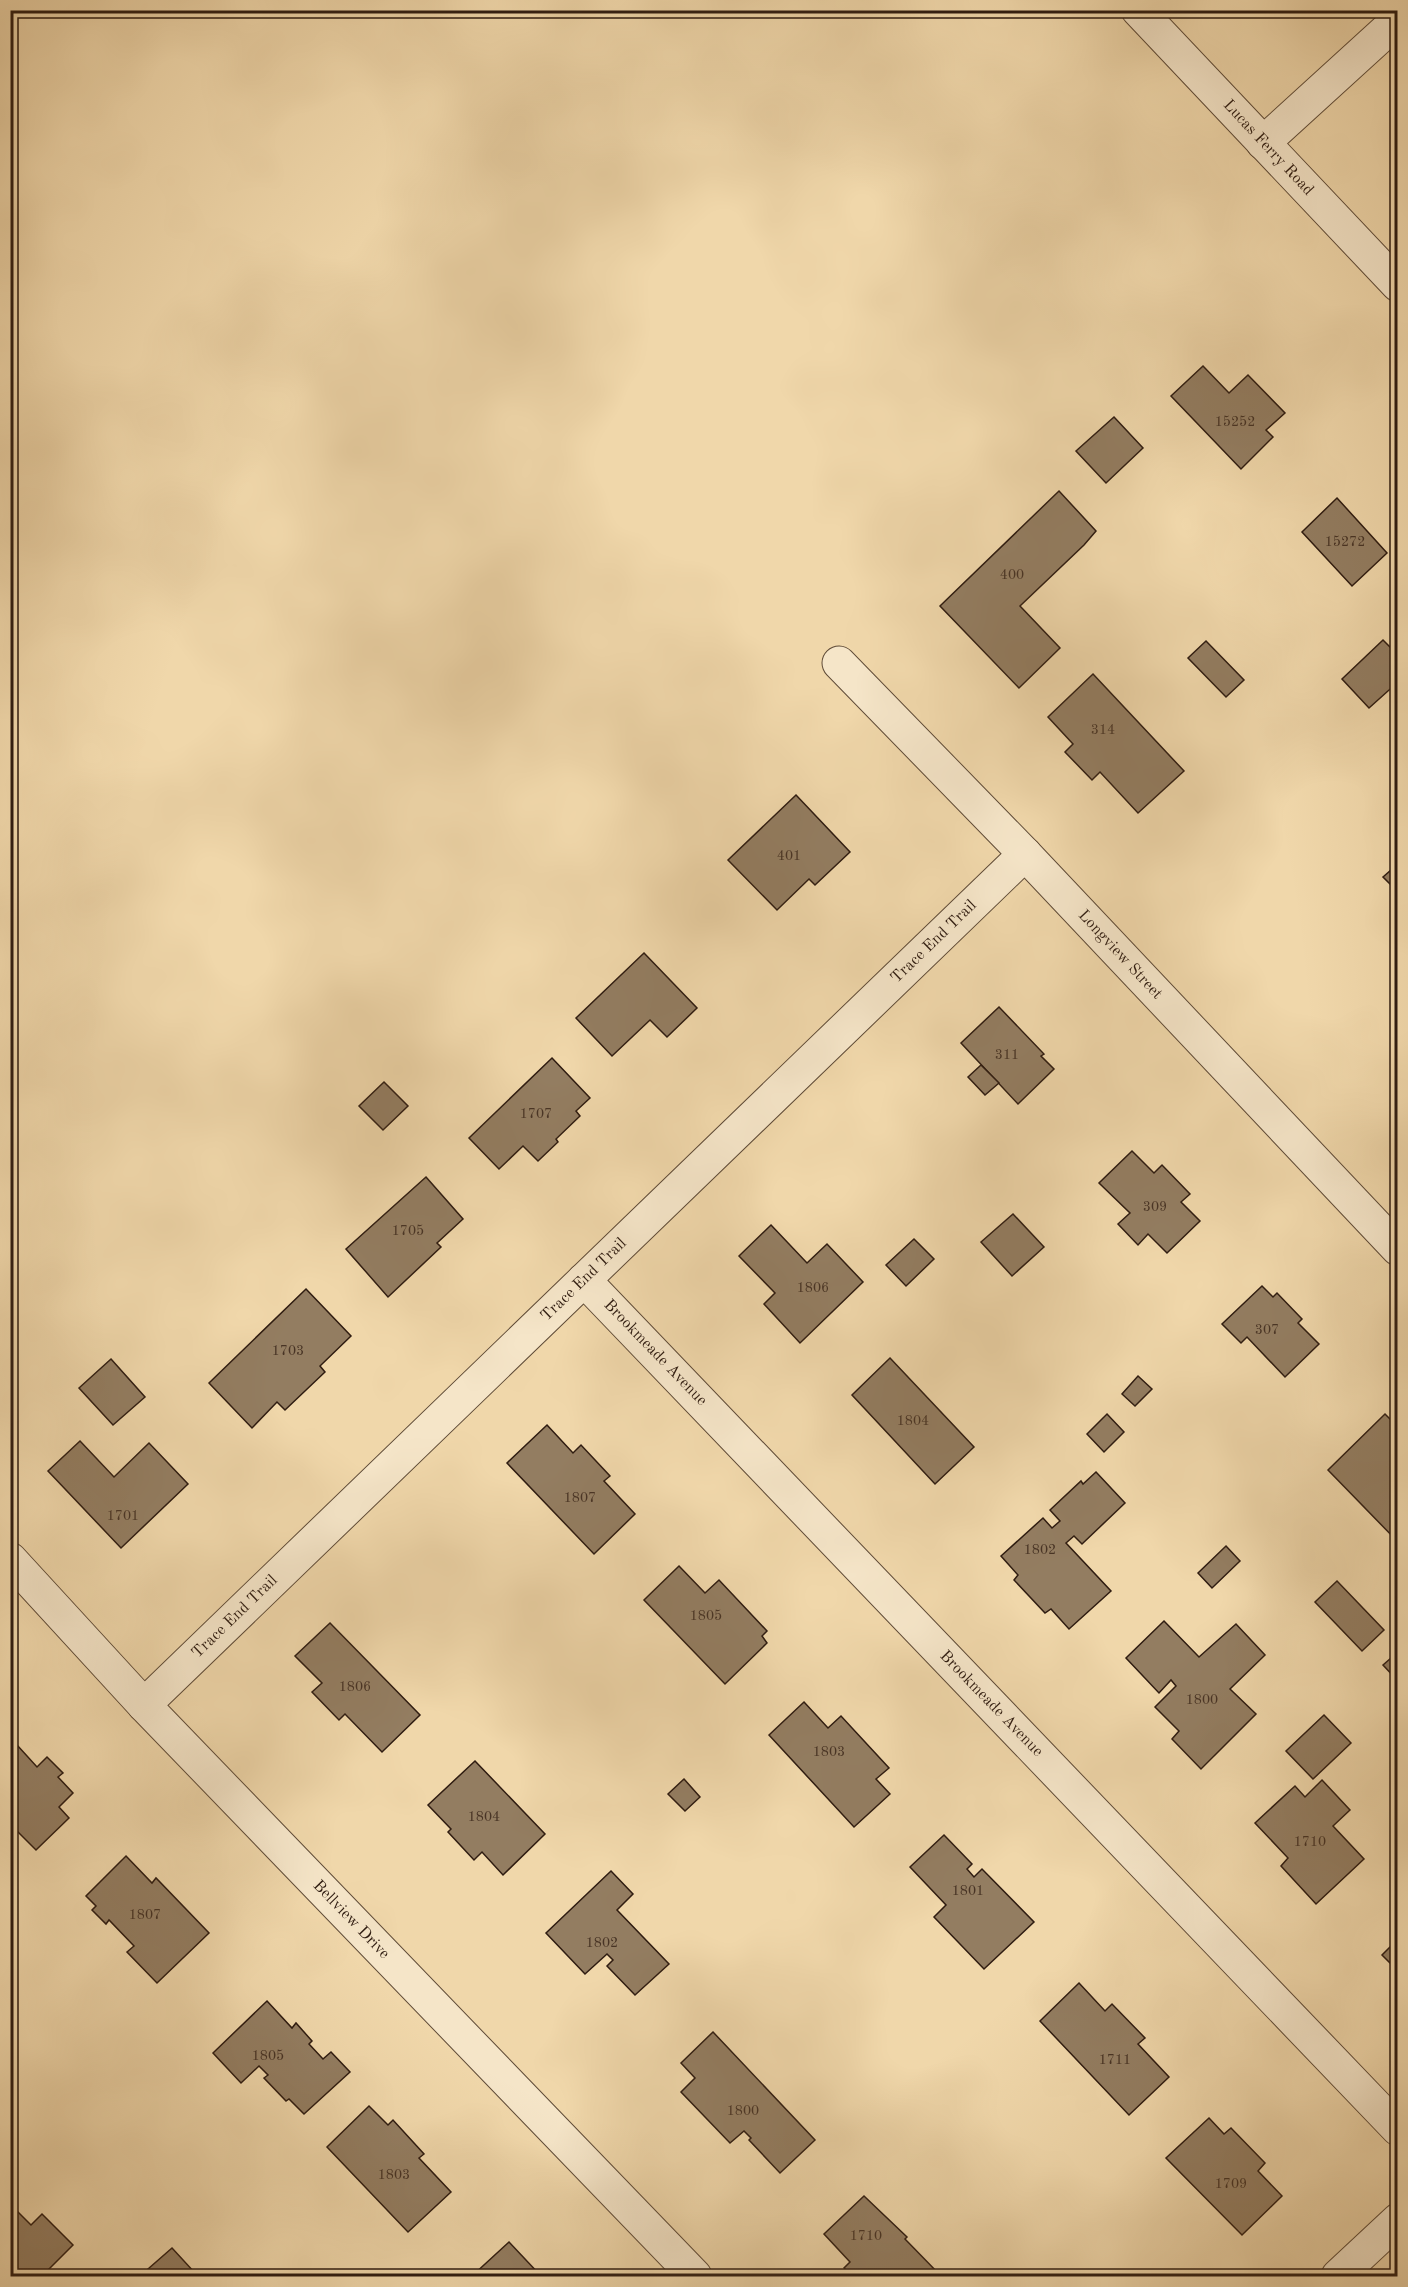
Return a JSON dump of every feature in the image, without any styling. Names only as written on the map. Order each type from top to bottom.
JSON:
[{"type":"street","name":"Lucas Ferry Road","points":[[1138,10],[1398,285]]},
{"type":"street","points":[[1263,143],[1398,20]]},
{"type":"street","name":"Longview Street","points":[[839,663],[1025,854],[1398,1249]]},
{"type":"street","name":"Trace End Trail","points":[[144,1705],[1025,854]]},
{"type":"street","name":"Brookmeade Avenue","points":[[584,1280],[1398,2128]]},
{"type":"street","name":"Bellview Drive","points":[[10,1559],[144,1705],[695,2277]]},
{"type":"street","points":[[1338,2277],[1398,2220]]},
{"type":"building","points":[[1203,366],[1229,393],[1248,375],[1285,413],[1266,430],[1273,437],[1241,469],[1171,396]]},
{"type":"building","points":[[1114,417],[1143,448],[1106,483],[1076,451]]},
{"type":"building","points":[[1059,491],[1096,531],[1020,606],[1060,648],[1019,688],[940,606]]},
{"type":"building","points":[[1337,498],[1387,553],[1352,586],[1302,532]]},
{"type":"building","points":[[1398,623],[1398,635],[1391,628]]},
{"type":"building","points":[[1383,640],[1398,655],[1398,682],[1369,708],[1342,679]]},
{"type":"building","points":[[1206,641],[1244,680],[1226,697],[1188,658]]},
{"type":"building","points":[[1093,674],[1184,771],[1138,813],[1100,772],[1092,780],[1065,752],[1073,744],[1048,717]]},
{"type":"building","points":[[796,795],[850,852],[815,885],[809,879],[777,910],[728,860]]},
{"type":"building","points":[[1398,864],[1398,892],[1383,877]]},
{"type":"building","points":[[644,953],[697,1008],[667,1037],[650,1020],[612,1056],[576,1018]]},
{"type":"building","points":[[999,1007],[1044,1054],[1041,1056],[1054,1069],[1018,1104],[961,1043]]},
{"type":"building","points":[[552,1058],[590,1098],[576,1111],[580,1116],[556,1139],[558,1142],[538,1161],[523,1146],[499,1169],[469,1138]]},
{"type":"building","points":[[981,1065],[999,1083],[985,1095],[968,1077]]},
{"type":"building","points":[[384,1082],[408,1106],[383,1130],[359,1106]]},
{"type":"building","points":[[1132,1151],[1154,1173],[1162,1165],[1190,1194],[1181,1202],[1200,1221],[1167,1253],[1148,1234],[1138,1245],[1118,1224],[1130,1213],[1099,1183]]},
{"type":"building","points":[[426,1177],[463,1219],[437,1243],[441,1247],[388,1297],[346,1249]]},
{"type":"building","points":[[1013,1214],[1044,1247],[1012,1276],[981,1242]]},
{"type":"building","points":[[771,1225],[807,1263],[827,1244],[863,1282],[800,1343],[764,1304],[775,1293],[739,1256]]},
{"type":"building","points":[[914,1239],[934,1259],[906,1286],[886,1265]]},
{"type":"building","points":[[1262,1286],[1273,1297],[1277,1293],[1302,1319],[1298,1323],[1319,1344],[1285,1377],[1247,1337],[1241,1343],[1222,1324]]},
{"type":"building","points":[[306,1289],[351,1336],[320,1366],[325,1372],[285,1410],[277,1402],[252,1428],[209,1383]]},
{"type":"building","points":[[890,1358],[974,1447],[935,1484],[852,1395]]},
{"type":"building","points":[[111,1359],[145,1397],[113,1425],[79,1388]]},
{"type":"building","points":[[1138,1376],[1152,1389],[1135,1406],[1122,1394]]},
{"type":"building","points":[[1107,1414],[1124,1432],[1104,1452],[1087,1434]]},
{"type":"building","points":[[1385,1414],[1398,1427],[1398,1542],[1328,1470]]},
{"type":"building","points":[[547,1425],[573,1453],[581,1445],[610,1476],[604,1481],[635,1514],[594,1554],[507,1463]]},
{"type":"building","points":[[80,1441],[114,1477],[149,1443],[188,1484],[121,1548],[48,1471]]},
{"type":"building","points":[[1096,1472],[1125,1503],[1082,1544],[1074,1536],[1066,1543],[1111,1591],[1069,1629],[1051,1609],[1045,1613],[1014,1580],[1018,1575],[1001,1556],[1043,1518],[1052,1528],[1060,1521],[1050,1510],[1081,1481],[1083,1484]]},
{"type":"building","points":[[1226,1546],[1240,1561],[1212,1588],[1198,1573]]},
{"type":"building","points":[[679,1566],[705,1593],[719,1580],[767,1631],[762,1636],[767,1643],[725,1684],[644,1600]]},
{"type":"building","points":[[1337,1581],[1384,1630],[1362,1651],[1315,1602]]},
{"type":"building","points":[[1164,1621],[1199,1657],[1236,1624],[1265,1655],[1230,1689],[1256,1714],[1201,1769],[1172,1739],[1179,1731],[1155,1707],[1176,1686],[1171,1680],[1159,1693],[1126,1658]]},
{"type":"building","points":[[330,1623],[420,1715],[382,1752],[345,1714],[339,1720],[312,1692],[322,1683],[295,1656]]},
{"type":"building","points":[[1398,1652],[1398,1680],[1397,1680],[1383,1665]]},
{"type":"building","points":[[804,1702],[828,1728],[841,1716],[889,1768],[876,1779],[890,1794],[854,1827],[769,1735]]},
{"type":"building","points":[[1324,1715],[1351,1743],[1313,1779],[1286,1751]]},
{"type":"building","points":[[17,1745],[37,1767],[47,1757],[63,1773],[58,1777],[73,1793],[59,1807],[69,1818],[36,1850],[10,1824],[10,1751]]},
{"type":"building","points":[[475,1761],[545,1834],[503,1875],[482,1852],[474,1860],[448,1832],[451,1829],[428,1805]]},
{"type":"building","points":[[684,1779],[700,1797],[685,1811],[668,1794]]},
{"type":"building","points":[[1322,1780],[1350,1810],[1333,1826],[1364,1859],[1316,1904],[1281,1866],[1288,1858],[1255,1823],[1295,1786],[1305,1797]]},
{"type":"building","points":[[944,1835],[972,1864],[967,1869],[974,1877],[982,1869],[1034,1922],[984,1969],[934,1917],[946,1905],[910,1867]]},
{"type":"building","points":[[126,1856],[152,1883],[156,1878],[209,1933],[157,1983],[127,1952],[134,1946],[109,1920],[106,1924],[92,1910],[96,1906],[86,1896]]},
{"type":"building","points":[[611,1871],[633,1894],[617,1910],[669,1964],[635,1995],[607,1966],[613,1960],[607,1954],[585,1974],[546,1933]]},
{"type":"building","points":[[1398,1939],[1398,1971],[1382,1955]]},
{"type":"building","points":[[1079,1983],[1105,2011],[1112,2004],[1145,2038],[1138,2044],[1169,2077],[1129,2115],[1040,2021]]},
{"type":"building","points":[[267,2001],[292,2028],[296,2023],[312,2041],[309,2044],[323,2059],[331,2052],[350,2072],[304,2114],[289,2099],[286,2101],[264,2078],[268,2075],[259,2066],[241,2083],[213,2053]]},
{"type":"building","points":[[713,2032],[815,2140],[780,2173],[749,2140],[751,2138],[744,2131],[730,2143],[681,2092],[695,2078],[681,2063]]},
{"type":"building","points":[[369,2106],[388,2125],[393,2120],[424,2154],[419,2158],[451,2192],[408,2232],[327,2147]]},
{"type":"building","points":[[1209,2118],[1224,2134],[1231,2128],[1265,2163],[1258,2171],[1282,2196],[1242,2235],[1166,2158]]},
{"type":"building","points":[[864,2196],[907,2237],[905,2239],[941,2276],[853,2276],[844,2268],[850,2262],[824,2234]]},
{"type":"building","points":[[10,2204],[31,2225],[42,2214],[73,2245],[42,2276],[10,2276]]},
{"type":"building","points":[[509,2242],[541,2276],[472,2276]]},
{"type":"building","points":[[172,2248],[196,2274],[193,2276],[140,2276]]}]
